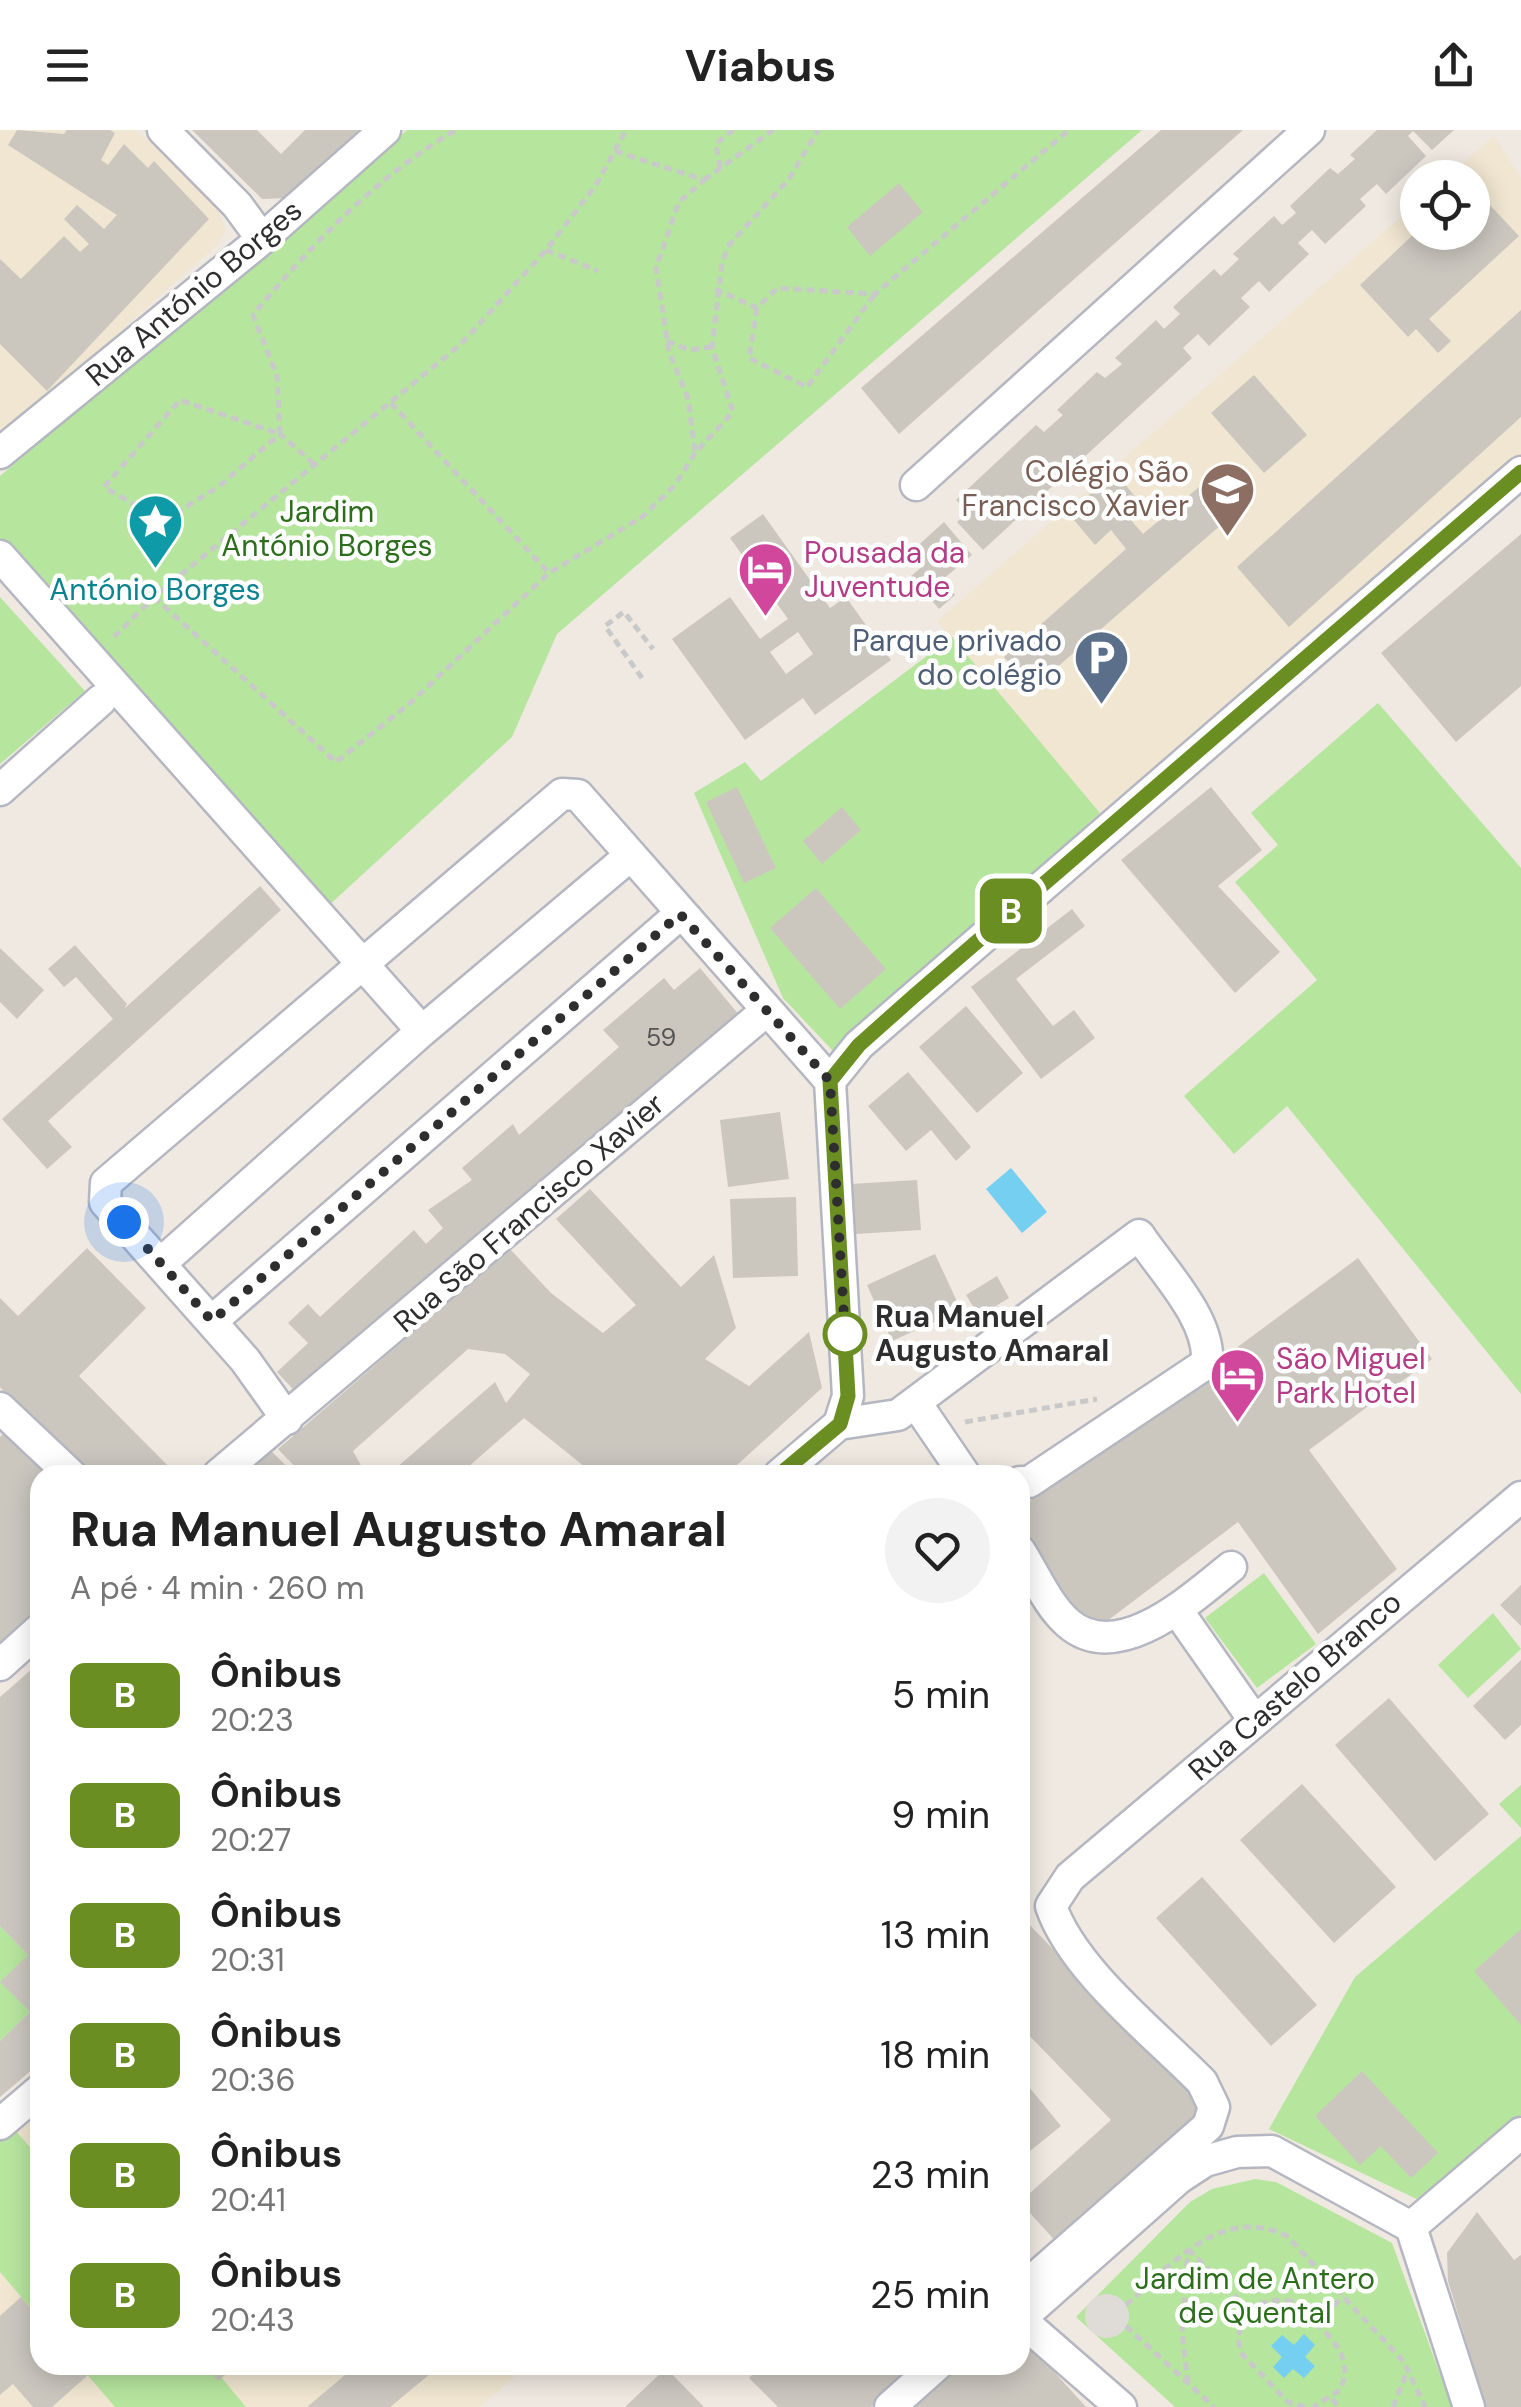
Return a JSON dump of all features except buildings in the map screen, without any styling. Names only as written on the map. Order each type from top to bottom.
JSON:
[{"type":"street","points":[[163,130],[237,204],[262,239]]},
{"type":"street","name":"Rua António Borges","points":[[0,454],[262,239],[385,130]]},
{"type":"street","points":[[916,485],[1309,130]]},
{"type":"street","points":[[830,1081],[859,1045],[902,1006],[1521,472]]},
{"type":"street","points":[[0,556],[94,656],[422,1031]]},
{"type":"street","points":[[0,790],[101,700]]},
{"type":"street","points":[[288,1420],[212,1321],[105,1202],[106,1183],[562,794],[578,795],[830,1081],[848,1396],[840,1424]]},
{"type":"street","points":[[160,1264],[422,1031],[631,855]]},
{"type":"street","points":[[212,1321],[680,914]]},
{"type":"street","name":"Rua São Francisco Xavier","points":[[231,1465],[766,1011]]},
{"type":"street","points":[[791,1465],[840,1424],[898,1414],[924,1415],[1139,1234],[1182,1297],[1209,1346],[1207,1363],[1030,1481]]},
{"type":"street","points":[[1,1410],[60,1465]]},
{"type":"street","points":[[924,1415],[958,1465]]},
{"type":"street","name":"Rua Castelo Branco","points":[[1030,2282],[1208,2126],[1214,2106],[1202,2082],[1059,1929],[1051,1906],[1070,1876],[1521,1496]]},
{"type":"street","points":[[1030,1567],[1064,1621],[1086,1637],[1108,1639],[1177,1610],[1231,1567]]},
{"type":"street","points":[[1177,1610],[1254,1720]]},
{"type":"street","points":[[0,1665],[30,1638]]},
{"type":"street","points":[[0,2124],[30,2098]]},
{"type":"street","points":[[1411,2226],[1521,2133]]},
{"type":"street","points":[[1030,2310],[1180,2178],[1206,2161],[1237,2152],[1272,2151],[1411,2226],[1469,2407]]},
{"type":"street","points":[[1030,2328],[1121,2407]]},
{"type":"street","points":[[890,2407],[926,2375]]},
{"type":"path","points":[[280,434],[277,376],[253,315],[306,251],[418,152],[456,130]]},
{"type":"path","points":[[94,656],[154,597],[461,344],[546,250],[616,151],[626,130]]},
{"type":"path","points":[[720,168],[716,144],[733,130]]},
{"type":"path","points":[[695,454],[688,398],[667,341],[656,268],[679,202],[773,130]]},
{"type":"path","points":[[154,597],[336,762],[409,704],[549,573],[642,517],[676,485],[695,454],[733,412],[712,347],[716,289],[729,245],[789,179],[818,130]]},
{"type":"path","points":[[875,294],[777,288],[758,308],[749,358],[807,387],[875,294],[1070,130]]},
{"type":"path","points":[[616,151],[704,180]]},
{"type":"path","points":[[546,250],[598,271]]},
{"type":"path","points":[[716,289],[758,308]]},
{"type":"path","points":[[667,341],[689,350],[712,347]]},
{"type":"path","points":[[280,434],[218,488],[162,521],[104,487],[180,400],[280,434],[314,464]]},
{"type":"path","points":[[391,404],[549,573]]},
{"type":"path","points":[[642,678],[605,626],[624,612],[653,649]]},
{"type":"path","points":[[924,1415],[1132,1393],[1158,1394]]},
{"type":"path","points":[[1126,2306],[1188,2250],[1231,2228],[1270,2228],[1287,2236],[1408,2369],[1425,2407]]},
{"type":"path","points":[[1188,2250],[1249,2310]]},
{"type":"path","points":[[1188,2250],[1182,2333],[1188,2383]]},
{"type":"path","points":[[1316,2325],[1343,2296]]},
{"type":"path","points":[[1305,2407],[1288,2402],[1240,2352],[1239,2325],[1249,2310],[1267,2299],[1294,2302],[1344,2353],[1345,2380],[1332,2399],[1313,2407]]},
{"type":"path","points":[[1126,2326],[1214,2407]]},
{"type":"path","points":[[1393,2407],[1408,2369]]},
{"type":"path","points":[[1332,2399],[1339,2407]]},
{"type":"shaded area","points":[[0,130],[135,130],[197,181],[220,214],[226,231],[217,245],[0,438]]},
{"type":"shaded area","name":"Colégio São Francisco Xavier","points":[[1494,136],[1521,178],[1521,455],[1100,813],[937,621],[1400,218],[1400,250],[1490,250],[1490,160],[1466,160]]},
{"type":"shaded area","points":[[30,2108],[30,2375],[516,2375],[479,2407],[0,2407],[0,2134]]},
{"type":"shaded area","points":[[1107,2294],[1123,2300],[1129,2316],[1123,2332],[1107,2338],[1091,2332],[1085,2316],[1091,2300]]},
{"type":"green space","name":"Jardim António Borges","points":[[407,130],[1142,130],[557,634],[512,737],[325,909],[0,540],[0,476]]},
{"type":"green space","points":[[0,597],[85,691],[0,764]]},
{"type":"green space","points":[[952,637],[1100,813],[833,1051],[783,998],[694,793],[745,762],[761,781]]},
{"type":"green space","points":[[1378,703],[1521,868],[1521,1394],[1287,1106],[1234,1154],[1184,1096],[1317,980],[1235,882],[1278,845],[1251,813]]},
{"type":"green space","points":[[1264,1573],[1316,1644],[1257,1688],[1205,1618]]},
{"type":"green space","points":[[1493,1613],[1521,1649],[1468,1698],[1438,1665]]},
{"type":"green space","points":[[1521,1785],[1521,1828],[1499,1804]]},
{"type":"green space","points":[[1521,1836],[1521,2115],[1421,2201],[1269,2129],[1355,1977]]},
{"type":"green space","points":[[0,1926],[28,1955],[1,1982],[30,2012],[0,2041]]},
{"type":"green space","points":[[11,2125],[30,2147],[30,2307],[0,2272],[0,2134]]},
{"type":"green space","name":"Jardim de Antero de Quental","points":[[1255,2179],[1276,2182],[1392,2243],[1452,2407],[1175,2407],[1076,2317],[1190,2202],[1212,2189]]},
{"type":"green space","points":[[88,2375],[219,2375],[246,2407],[115,2407]]},
{"type":"water","points":[[1011,1168],[1047,1212],[1022,1233],[986,1189]]},
{"type":"water","points":[[1304,2334],[1315,2345],[1305,2357],[1315,2366],[1304,2378],[1293,2369],[1284,2378],[1273,2367],[1282,2357],[1271,2346],[1282,2335],[1294,2345]]},
{"type":"bus line","name":"B","points":[[792,1465],[840,1424],[848,1396],[830,1081],[859,1045],[914,996],[1521,472]]},
{"type":"place","name":"Colégio São Francisco Xavier","points":[[1228,538]]},
{"type":"place","name":"António Borges","points":[[155,571]]},
{"type":"place","name":"Pousada da Juventude","points":[[765,619]]},
{"type":"place","name":"Parque privado do colégio","points":[[1101,707]]},
{"type":"place","name":"Rua Manuel Augusto Amaral","points":[[845,1334]]},
{"type":"place","name":"São Miguel Park Hotel","points":[[1237,1425]]},
{"type":"route","points":[[124,1222],[212,1321],[680,914],[830,1081],[845,1334]]}]
